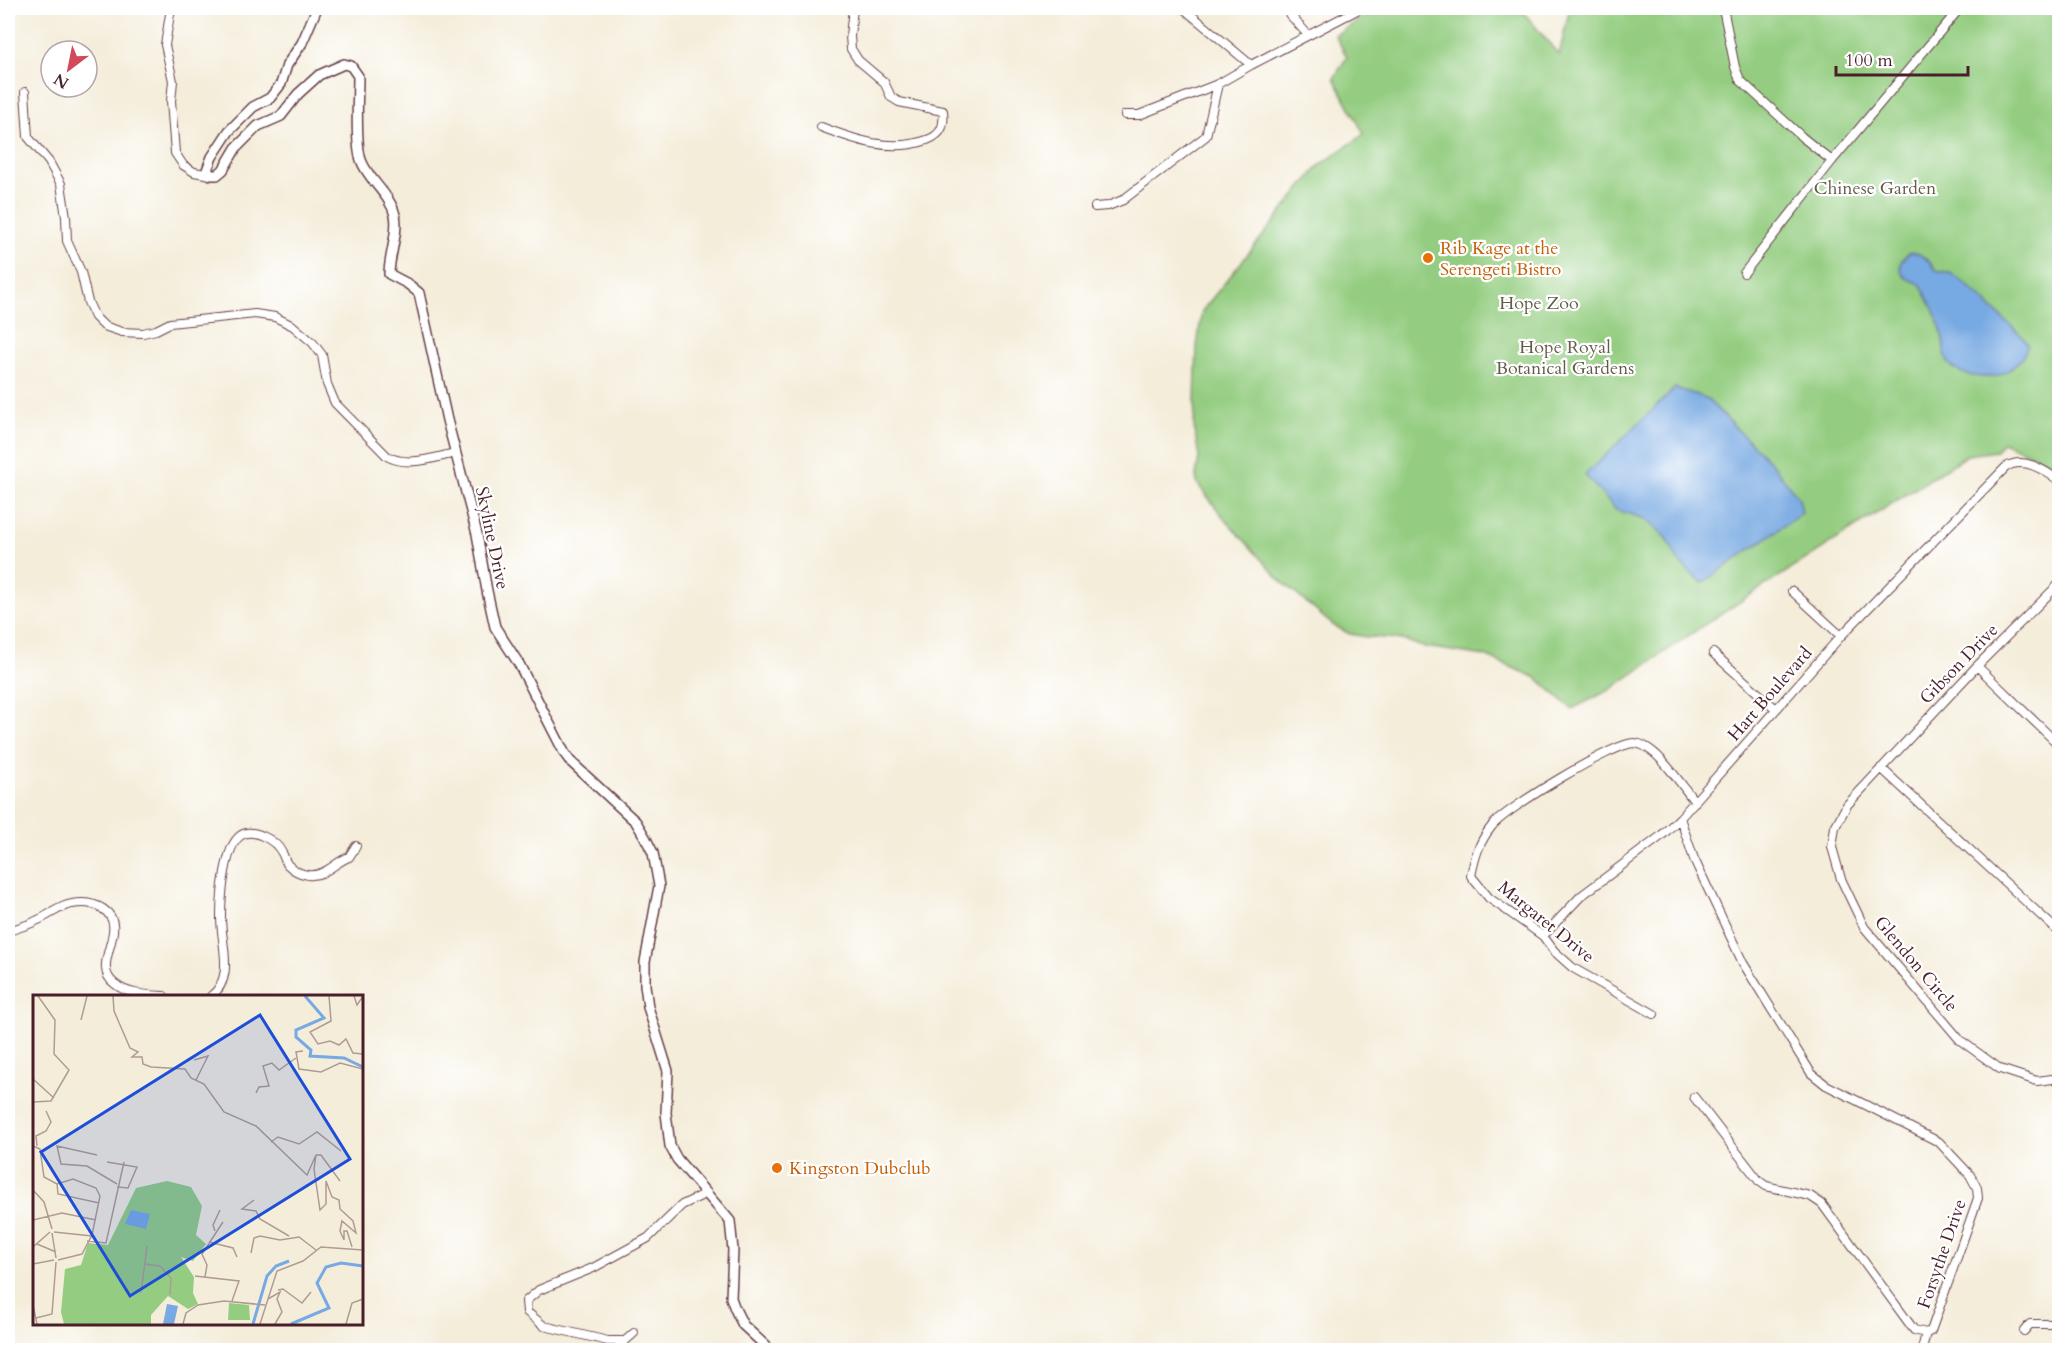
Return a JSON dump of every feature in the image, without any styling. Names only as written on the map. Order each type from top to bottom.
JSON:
[{"type":"street","points":[[171,8],[165,45],[173,81],[171,101],[175,153],[183,165],[194,172],[211,174]]},
{"type":"street","points":[[211,174],[207,170],[212,157],[229,131],[253,107],[270,98],[281,84],[287,65],[302,43],[317,8]]},
{"type":"street","points":[[821,128],[846,136],[897,146],[932,138],[943,127],[943,111],[898,102],[891,97],[884,82],[858,60],[851,49],[853,8]]},
{"type":"street","points":[[1183,8],[1251,64]]},
{"type":"street","points":[[1284,8],[1308,35]]},
{"type":"street","points":[[1125,115],[1140,115],[1218,84],[1251,64],[1361,8]]},
{"type":"street","points":[[1723,8],[1735,67],[1740,80],[1794,130],[1832,161]]},
{"type":"street","points":[[1744,273],[1832,161],[1960,8]]},
{"type":"street","name":"Skyline Drive","points":[[211,174],[217,175],[223,170],[236,148],[258,126],[281,116],[297,94],[319,75],[344,64],[356,71],[361,160],[395,216],[389,274],[419,293],[444,408],[477,534],[495,627],[519,664],[565,754],[636,822],[652,853],[659,886],[655,918],[645,962],[645,985],[648,1007],[668,1071],[667,1132],[670,1146],[677,1159],[730,1221],[733,1250],[731,1298],[743,1325],[770,1350]]},
{"type":"street","points":[[1095,207],[1108,206],[1123,200],[1206,135],[1218,84]]},
{"type":"street","points":[[25,92],[28,136],[49,162],[61,184],[67,241],[81,272],[88,302],[95,317],[104,326],[122,332],[143,333],[170,323],[255,314],[275,317],[293,326],[313,343],[322,356],[327,384],[335,403],[387,456],[407,462],[456,453]]},
{"type":"street","name":"Hart Boulevard","points":[[1543,936],[1581,896],[1661,836],[1680,818],[1841,636],[2006,467],[2013,463],[2026,463],[2060,481]]},
{"type":"street","name":"Gibson Drive","points":[[1881,768],[1977,666],[2060,583]]},
{"type":"street","points":[[1792,591],[1841,636]]},
{"type":"street","points":[[1713,653],[1776,709]]},
{"type":"street","points":[[1977,666],[2060,746]]},
{"type":"street","name":"Margaret Drive","points":[[1654,1014],[1573,968],[1554,951],[1543,936],[1489,898],[1471,876],[1475,854],[1493,824],[1545,787],[1583,765],[1634,743],[1655,753],[1695,802]]},
{"type":"street","points":[[1881,768],[2060,933]]},
{"type":"street","name":"Glendon Circle","points":[[1881,768],[1847,806],[1835,827],[1832,847],[1841,879],[1864,927],[1960,1040],[2000,1069],[2037,1081],[2060,1078]]},
{"type":"street","name":"Forsythe Drive","points":[[1680,818],[1694,859],[1743,963],[1811,1073],[1826,1085],[1939,1142],[1970,1175],[1977,1188],[1978,1198],[1931,1331],[1926,1333],[1914,1330],[1822,1204],[1810,1196],[1766,1186],[1694,1097]]},
{"type":"street","points":[[212,995],[220,990],[224,980],[225,958],[220,915],[227,860],[233,843],[238,837],[246,832],[259,834],[282,852],[285,862],[293,869],[308,875],[319,874],[333,867],[349,857],[356,846]]},
{"type":"street","points":[[8,931],[36,922],[68,904],[86,903],[102,907],[113,921],[113,932],[105,962],[106,972],[114,984],[133,993],[154,995]]},
{"type":"street","points":[[634,1333],[625,1341],[608,1341],[544,1326],[527,1312],[526,1301],[538,1290],[593,1268],[648,1238],[682,1205],[707,1193]]},
{"type":"street","points":[[2024,1331],[2030,1324],[2060,1324]]},
{"type":"street","points":[[1922,1350],[1926,1333]]},
{"type":"green space","name":"Hope Royal Botanical Gardens","points":[[1379,8],[1520,8],[1559,55],[1570,8],[2059,8],[2059,467],[2003,442],[1996,451],[1967,455],[1710,621],[1609,690],[1572,709],[1537,678],[1485,656],[1420,646],[1390,638],[1350,634],[1333,625],[1282,582],[1224,518],[1197,483],[1199,457],[1194,427],[1197,347],[1202,311],[1319,166],[1364,134],[1334,78],[1347,57],[1335,35]]},
{"type":"water","points":[[1911,252],[1923,256],[1936,270],[1950,273],[1966,284],[2023,337],[2028,345],[2016,364],[2002,374],[1993,377],[1973,376],[1953,368],[1946,357],[1939,323],[1921,285],[1906,278],[1901,271],[1902,260]]},
{"type":"water","points":[[1675,388],[1706,398],[1771,463],[1799,498],[1802,513],[1702,583],[1679,562],[1666,537],[1646,519],[1616,510],[1585,475]]},
{"type":"place","name":"Rib Kage at the Serengeti Bistro","points":[[1428,258]]},
{"type":"place","name":"Kingston Dubclub","points":[[777,1168]]},
{"type":"park label","name":"Chinese Garden","points":[[1875,188]]},
{"type":"park label","name":"Hope Zoo","points":[[1539,303]]}]
